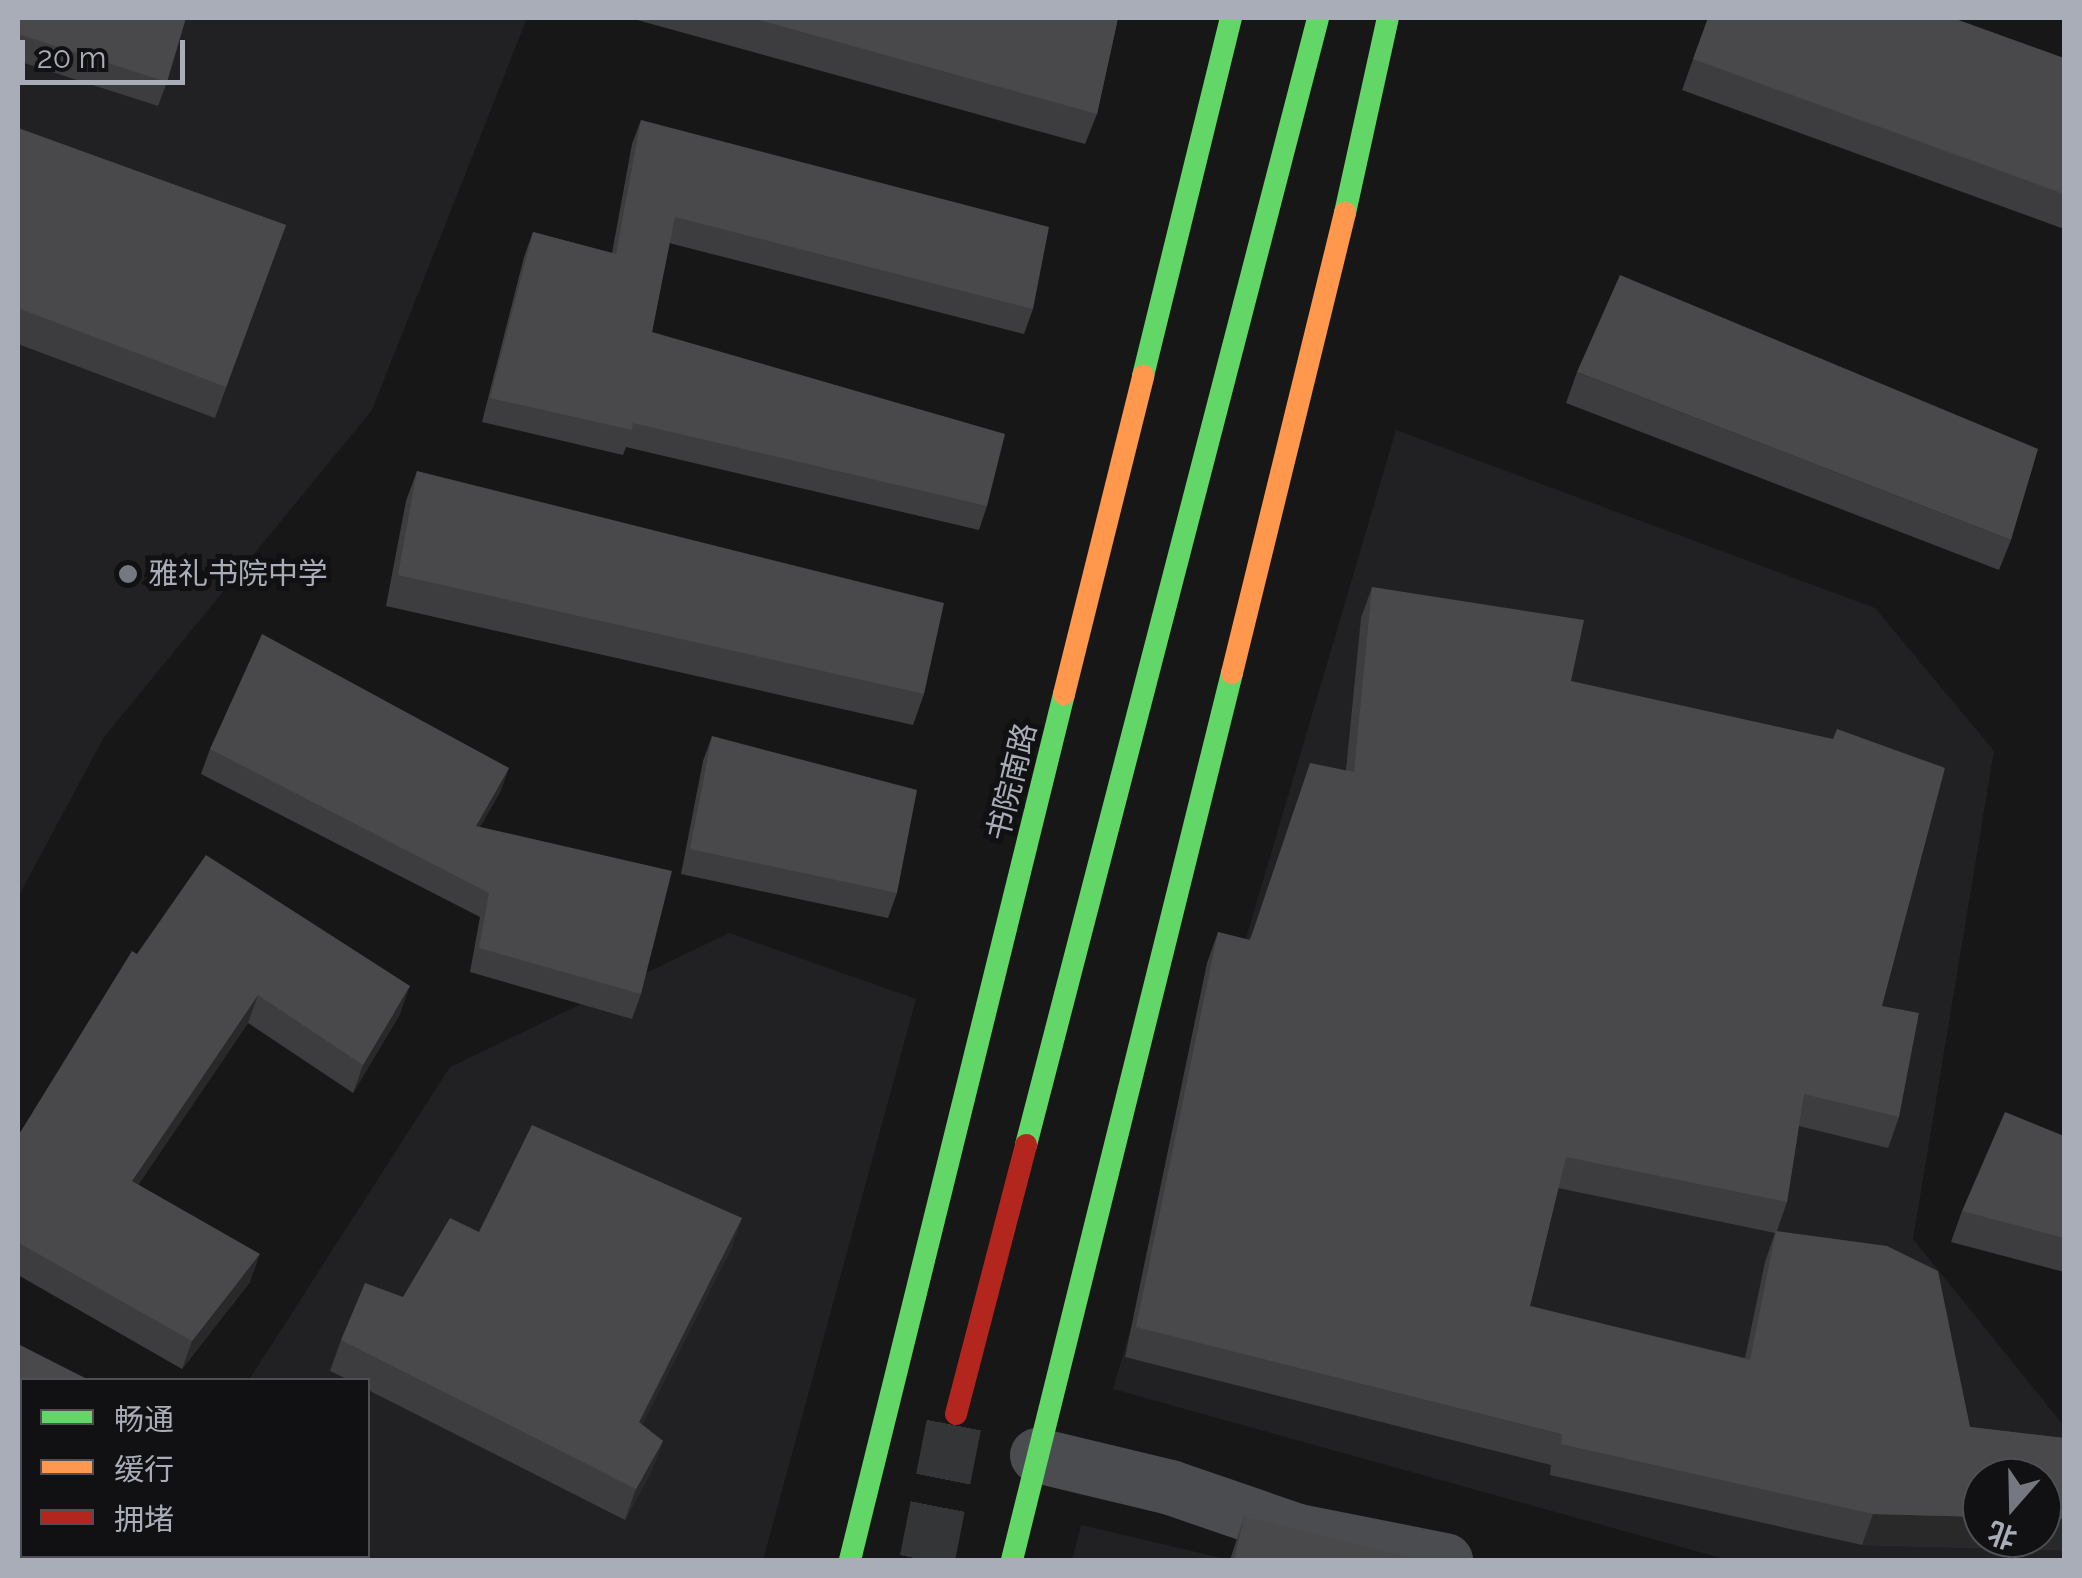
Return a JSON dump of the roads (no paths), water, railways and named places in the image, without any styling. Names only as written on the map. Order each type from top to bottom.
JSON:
[{"type":"main road","name":"书院南路","points":[[850,1560],[1231,18]]},
{"type":"main road","points":[[956,1414],[1318,18]]},
{"type":"main road","points":[[1012,1560],[1331,276],[1388,18]]},
{"type":"street","points":[[1037,1456],[1170,1486],[1298,1531],[1445,1560]]},
{"type":"tunnel","points":[[927,1560],[956,1414]]},
{"type":"place","name":"雅礼书院中学","points":[[128,574]]}]
